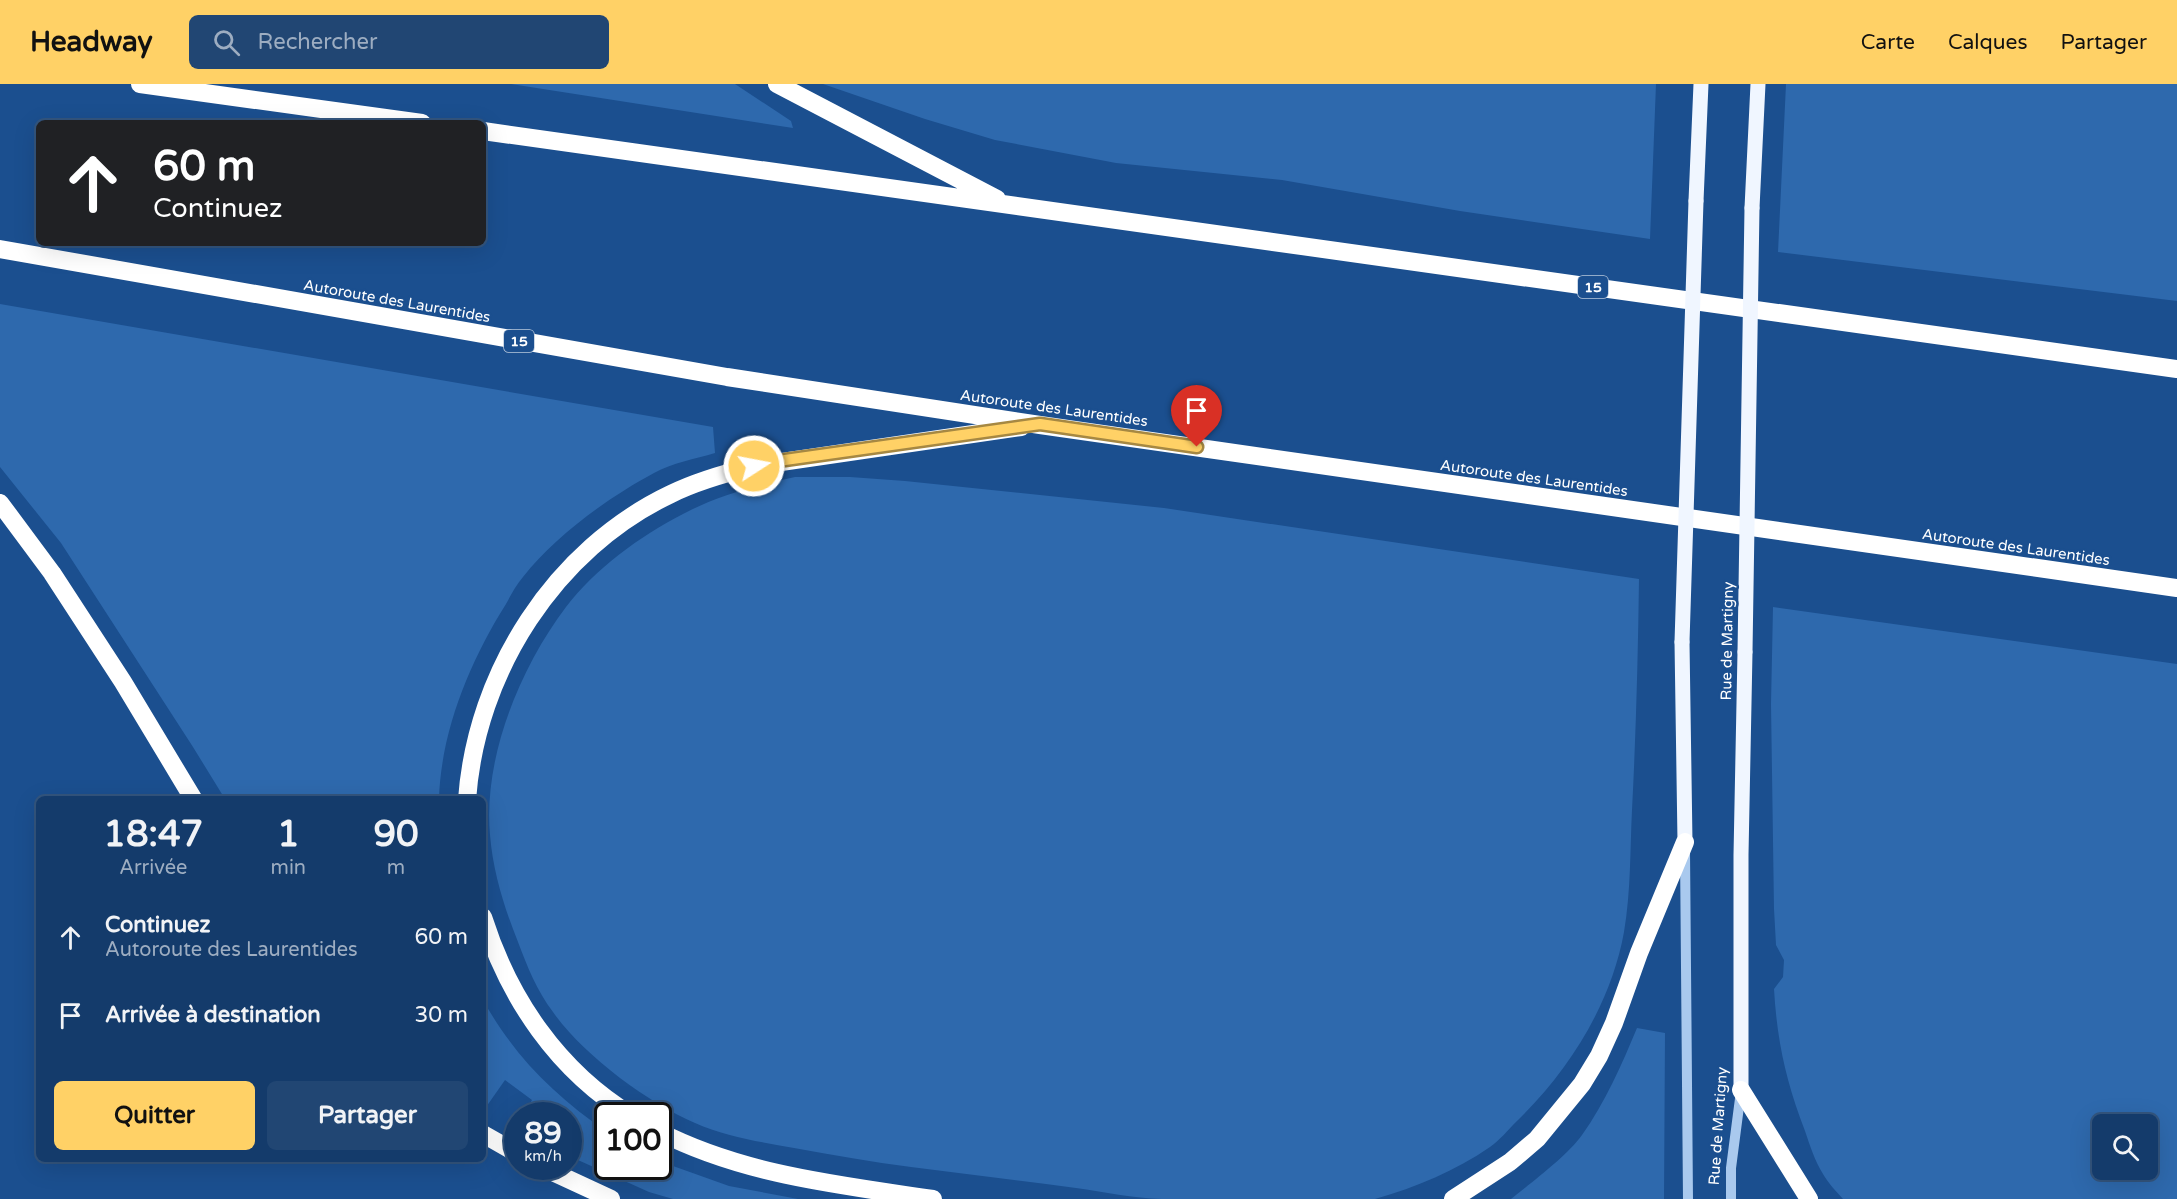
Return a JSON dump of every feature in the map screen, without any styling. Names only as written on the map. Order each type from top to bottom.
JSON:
[{"type":"highway","points":[[140,84],[400,120]]},
{"type":"highway","points":[[777,84],[1009,205]]},
{"type":"highway","name":"15","points":[[486,131],[2177,369]]},
{"type":"highway","name":"Autoroute des Laurentides","points":[[0,249],[727,377],[2177,588]]},
{"type":"highway","points":[[467,796],[469,774],[481,722],[495,684],[516,639],[552,587],[596,543],[617,526],[670,494],[723,474],[754,466],[1040,424]]},
{"type":"highway","points":[[0,504],[52,573],[123,682],[192,796]]},
{"type":"highway","points":[[1453,1199],[1510,1162],[1537,1139],[1582,1084],[1599,1056],[1614,1023],[1639,953],[1685,842]]},
{"type":"highway","points":[[486,925],[513,987],[544,1038],[564,1063],[613,1102]]},
{"type":"highway","points":[[1741,1090],[1809,1199]]},
{"type":"highway","points":[[486,1136],[504,1146]]},
{"type":"highway","points":[[672,1138],[709,1154],[772,1173],[933,1199]]},
{"type":"highway","points":[[570,1180],[611,1199]]},
{"type":"main road","name":"Rue de Martigny","points":[[1685,842],[1682,642],[1701,84]]},
{"type":"main road","name":"Rue de Martigny","points":[[1741,1090],[1741,866],[1752,208],[1758,84]]},
{"type":"street","name":"Rue de Martigny","points":[[1685,842],[1688,1199]]},
{"type":"street","name":"Rue de Martigny","points":[[1731,1199],[1731,1168],[1741,1090]]},
{"type":"shaded area","points":[[511,84],[735,84],[791,121],[793,128]]},
{"type":"shaded area","points":[[823,84],[1656,84],[1650,239],[1460,211],[1282,180],[1116,163],[995,140]]},
{"type":"shaded area","points":[[1786,84],[2177,84],[2177,301],[1778,252]]},
{"type":"shaded area","points":[[0,304],[713,427],[715,453],[661,470],[619,494],[567,532],[520,580],[481,649],[460,697],[445,748],[439,796],[223,796],[61,543],[0,467]]},
{"type":"shaded area","points":[[795,477],[850,477],[1164,508],[1639,579],[1630,871],[1624,932],[1609,985],[1585,1035],[1570,1058],[1535,1102],[1490,1147],[1421,1184],[1375,1199],[1162,1199],[838,1156],[744,1139],[707,1128],[672,1111],[672,1102],[655,1102],[617,1076],[581,1044],[547,1004],[529,969],[508,916],[496,876],[490,835],[489,805],[492,775],[499,745],[508,715],[534,657],[566,607],[590,580],[619,554],[651,532],[696,507]]},
{"type":"shaded area","points":[[1773,607],[2177,664],[2177,1199],[1843,1199],[1823,1174],[1815,1159],[1798,1113],[1783,1061],[1774,989],[1783,977],[1784,960],[1776,945],[1771,704]]},
{"type":"shaded area","points":[[486,1005],[522,1057],[568,1102],[531,1102],[532,1100],[505,1080],[486,1107]]},
{"type":"shaded area","points":[[1637,1028],[1665,1033],[1664,1199],[1511,1199],[1558,1160],[1582,1135],[1606,1097]]},
{"type":"shaded area","points":[[582,1113],[594,1122],[594,1167],[582,1162]]},
{"type":"shaded area","points":[[672,1166],[729,1186],[798,1199],[673,1199],[649,1192],[622,1180],[672,1180]]},
{"type":"route","points":[[754,466],[1040,424],[1197,447]]}]
